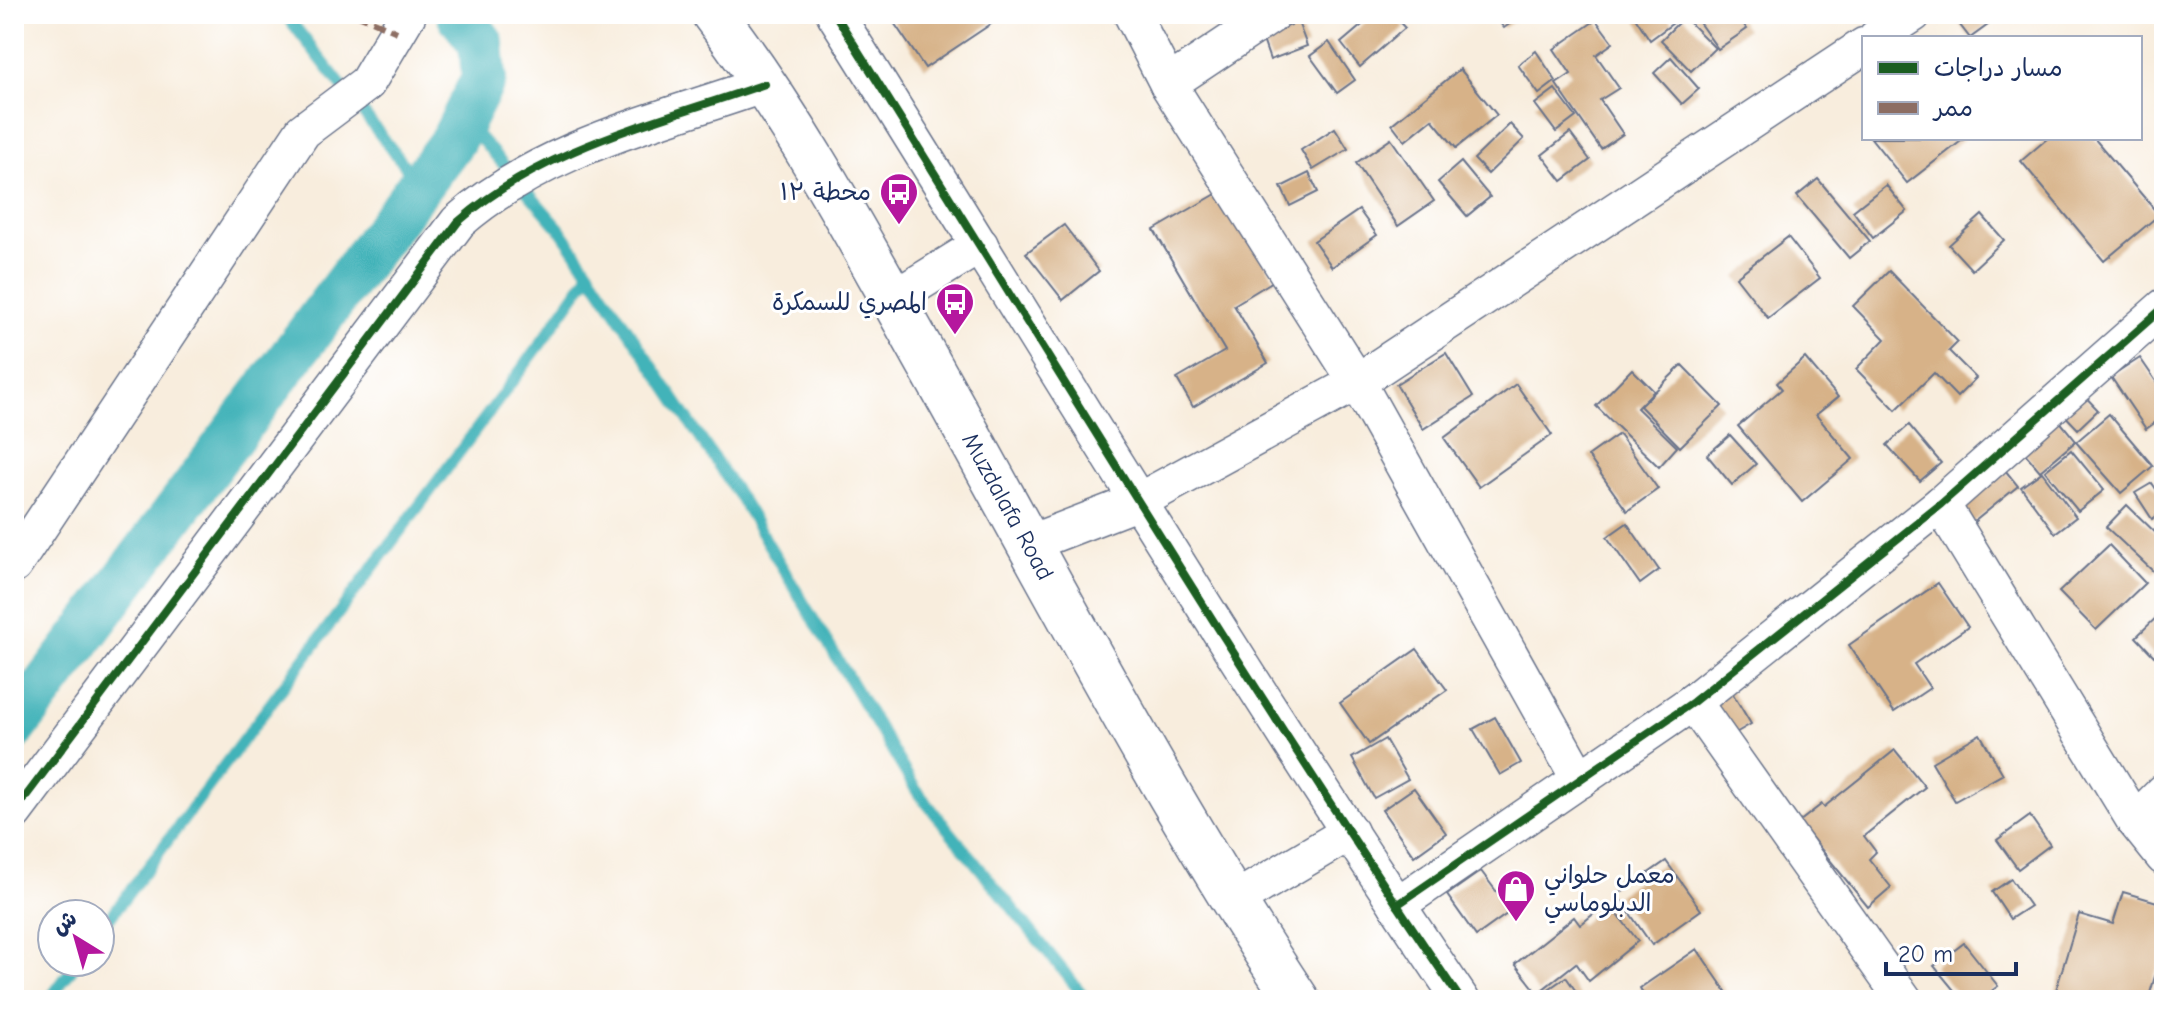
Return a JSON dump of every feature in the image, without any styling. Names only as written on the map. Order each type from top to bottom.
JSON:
[{"type":"street","points":[[14,565],[303,131],[367,83],[408,14]]},
{"type":"street","points":[[835,14],[1139,501],[1461,1000]]},
{"type":"street","points":[[1132,14],[1168,84],[1357,382],[1580,780]]},
{"type":"street","points":[[1168,84],[1273,14]]},
{"type":"street","points":[[1879,36],[1913,14]]},
{"type":"street","name":"Muzdalafa Road","points":[[717,15],[829,184],[1030,543],[1146,759],[1297,1000]]},
{"type":"street","points":[[1030,543],[1139,501],[1357,382],[1862,47]]},
{"type":"street","points":[[14,812],[458,222],[486,198],[553,159],[765,84]]},
{"type":"street","points":[[893,299],[980,245]]},
{"type":"street","points":[[1397,905],[1693,702],[1941,504],[2164,307]]},
{"type":"street","points":[[1941,504],[2135,821],[2164,857]]},
{"type":"street","points":[[1693,702],[1904,1000]]},
{"type":"street","points":[[2135,821],[2164,792]]},
{"type":"street","points":[[1235,900],[1350,832]]},
{"type":"building","points":[[888,14],[985,14],[991,24],[925,68]]},
{"type":"building","points":[[1375,14],[1392,14],[1405,28],[1360,67],[1341,43]]},
{"type":"building","points":[[1493,14],[1516,14],[1518,18],[1504,28]]},
{"type":"building","points":[[1633,14],[1666,14],[1673,23],[1650,40]]},
{"type":"building","points":[[1693,14],[1736,14],[1747,29],[1718,49]]},
{"type":"building","points":[[2003,14],[1973,36],[1968,36],[1953,16]]},
{"type":"building","points":[[1684,17],[1715,48],[1691,71],[1661,40]]},
{"type":"building","points":[[1596,20],[1613,43],[1596,55],[1619,88],[1600,100],[1623,134],[1601,149],[1556,84],[1571,74],[1554,49]]},
{"type":"building","points":[[1298,22],[1307,46],[1270,60],[1262,37]]},
{"type":"building","points":[[1329,42],[1355,80],[1337,93],[1310,56]]},
{"type":"building","points":[[1536,51],[1556,81],[1539,94],[1518,65]]},
{"type":"building","points":[[1671,57],[1699,89],[1682,104],[1654,73]]},
{"type":"building","points":[[1460,69],[1497,115],[1456,148],[1432,119],[1405,141],[1392,124]]},
{"type":"building","points":[[1555,89],[1576,117],[1556,132],[1535,104]]},
{"type":"building","points":[[1510,124],[1524,139],[1488,174],[1474,159]]},
{"type":"building","points":[[1335,128],[1348,149],[1313,170],[1301,150]]},
{"type":"building","points":[[1570,133],[1590,160],[1562,181],[1542,155]]},
{"type":"building","points":[[1391,139],[1434,201],[1398,226],[1356,163]]},
{"type":"building","points":[[1873,140],[1962,140],[1907,183]]},
{"type":"building","points":[[2046,140],[2096,140],[2159,215],[2104,261],[2021,161]]},
{"type":"building","points":[[1461,162],[1490,197],[1467,216],[1438,182]]},
{"type":"building","points":[[1309,173],[1318,192],[1290,206],[1281,187]]},
{"type":"building","points":[[1818,179],[1870,241],[1849,258],[1797,196]]},
{"type":"building","points":[[1886,185],[1907,211],[1873,238],[1853,211]]},
{"type":"building","points":[[1223,190],[1275,280],[1234,305],[1268,363],[1193,407],[1177,379],[1225,351],[1154,230]]},
{"type":"building","points":[[1359,210],[1377,235],[1332,267],[1314,241]]},
{"type":"building","points":[[1982,215],[2004,240],[1972,270],[1949,245]]},
{"type":"building","points":[[1064,225],[1099,271],[1063,300],[1026,253]]},
{"type":"building","points":[[1788,237],[1820,278],[1768,318],[1736,277]]},
{"type":"building","points":[[1889,271],[1958,342],[1949,351],[1976,378],[1957,397],[1934,373],[1896,410],[1856,369],[1885,339],[1853,306]]},
{"type":"building","points":[[1446,353],[1473,397],[1423,429],[1396,384]]},
{"type":"building","points":[[1805,358],[1838,397],[1816,415],[1853,459],[1802,502],[1738,426],[1782,389],[1777,383]]},
{"type":"building","points":[[2140,358],[2164,393],[2164,416],[2146,429],[2111,377]]},
{"type":"building","points":[[1682,365],[1722,406],[1680,447],[1640,406]]},
{"type":"building","points":[[1632,369],[1654,391],[1637,408],[1677,447],[1659,467],[1596,406]]},
{"type":"building","points":[[1516,384],[1552,435],[1479,487],[1444,438]]},
{"type":"building","points":[[2077,388],[2098,410],[2078,429],[2057,407]]},
{"type":"building","points":[[2054,414],[2076,441],[2040,471],[2017,444]]},
{"type":"building","points":[[2109,414],[2153,466],[2121,493],[2076,442]]},
{"type":"building","points":[[1909,425],[1941,463],[1920,481],[1887,445]]},
{"type":"building","points":[[1619,434],[1658,489],[1627,511],[1588,456]]},
{"type":"building","points":[[1730,435],[1756,464],[1732,485],[1707,455]]},
{"type":"building","points":[[2071,450],[2104,490],[2078,511],[2045,471]]},
{"type":"building","points":[[2001,465],[2018,486],[1969,526],[1952,506]]},
{"type":"building","points":[[2042,472],[2076,517],[2055,533],[2021,487]]},
{"type":"building","points":[[2152,483],[2164,501],[2164,511],[2152,519],[2135,493]]},
{"type":"building","points":[[2127,505],[2164,541],[2164,564],[2155,573],[2106,527]]},
{"type":"building","points":[[1627,523],[1659,570],[1640,584],[1607,537]]},
{"type":"building","points":[[2109,545],[2145,583],[2096,630],[2059,592]]},
{"type":"building","points":[[1938,583],[1968,627],[1914,664],[1930,688],[1894,712],[1849,645]]},
{"type":"building","points":[[2164,610],[2164,647],[2154,656],[2136,637]]},
{"type":"building","points":[[1417,649],[1447,690],[1369,744],[1340,703]]},
{"type":"building","points":[[1727,684],[1751,724],[1727,738],[1703,698]]},
{"type":"building","points":[[1495,717],[1521,763],[1500,775],[1473,729]]},
{"type":"building","points":[[1980,734],[2003,774],[1955,801],[1932,762]]},
{"type":"building","points":[[1385,739],[1408,779],[1374,798],[1352,758]]},
{"type":"building","points":[[1895,750],[1925,787],[1864,836],[1876,852],[1869,859],[1891,887],[1868,907],[1799,822],[1822,804],[1824,807]]},
{"type":"building","points":[[1414,788],[1446,833],[1414,856],[1382,810]]},
{"type":"building","points":[[2030,816],[2050,845],[2018,869],[1997,840]]},
{"type":"building","points":[[1666,861],[1701,910],[1652,945],[1617,895]]},
{"type":"building","points":[[1481,871],[1511,911],[1476,936],[1447,895]]},
{"type":"building","points":[[2011,879],[2030,906],[2010,919],[1992,892]]},
{"type":"building","points":[[2123,892],[2164,904],[2164,946],[2148,1000],[2053,1000],[2079,914],[2113,924]]},
{"type":"building","points":[[1608,902],[1638,941],[1589,981],[1576,963],[1538,993],[1515,964],[1574,917],[1580,925]]},
{"type":"building","points":[[1964,943],[1998,986],[1980,1000],[1962,1000],[1934,966]]},
{"type":"building","points":[[1697,949],[1732,1000],[1647,1000],[1640,988]]},
{"type":"building","points":[[1566,977],[1582,1000],[1533,1000]]},
{"type":"waterway","points":[[285,14],[420,185]]},
{"type":"waterway","points":[[14,728],[453,140],[484,78],[481,43],[459,14]]},
{"type":"waterway","points":[[461,116],[559,228],[590,273],[743,502],[916,790],[1087,1000]]},
{"type":"waterway","points":[[116,910],[539,346],[590,273]]},
{"type":"waterway","points":[[49,1000],[65,978]]},
{"type":"marked path","points":[[356,14],[397,32]]},
{"type":"cycle path","points":[[835,14],[1221,633],[1461,1000]]},
{"type":"cycle path","points":[[14,812],[458,222],[491,196],[565,155],[644,124],[765,84]]},
{"type":"cycle path","points":[[1397,905],[1693,702],[1941,504],[2164,307]]},
{"type":"place","name":"محطة ١٣","points":[[899,226]]},
{"type":"place","name":"المصري للسمكرة","points":[[955,336]]},
{"type":"place","name":"معمل حلواني الدبلوماسي","points":[[1516,923]]}]
